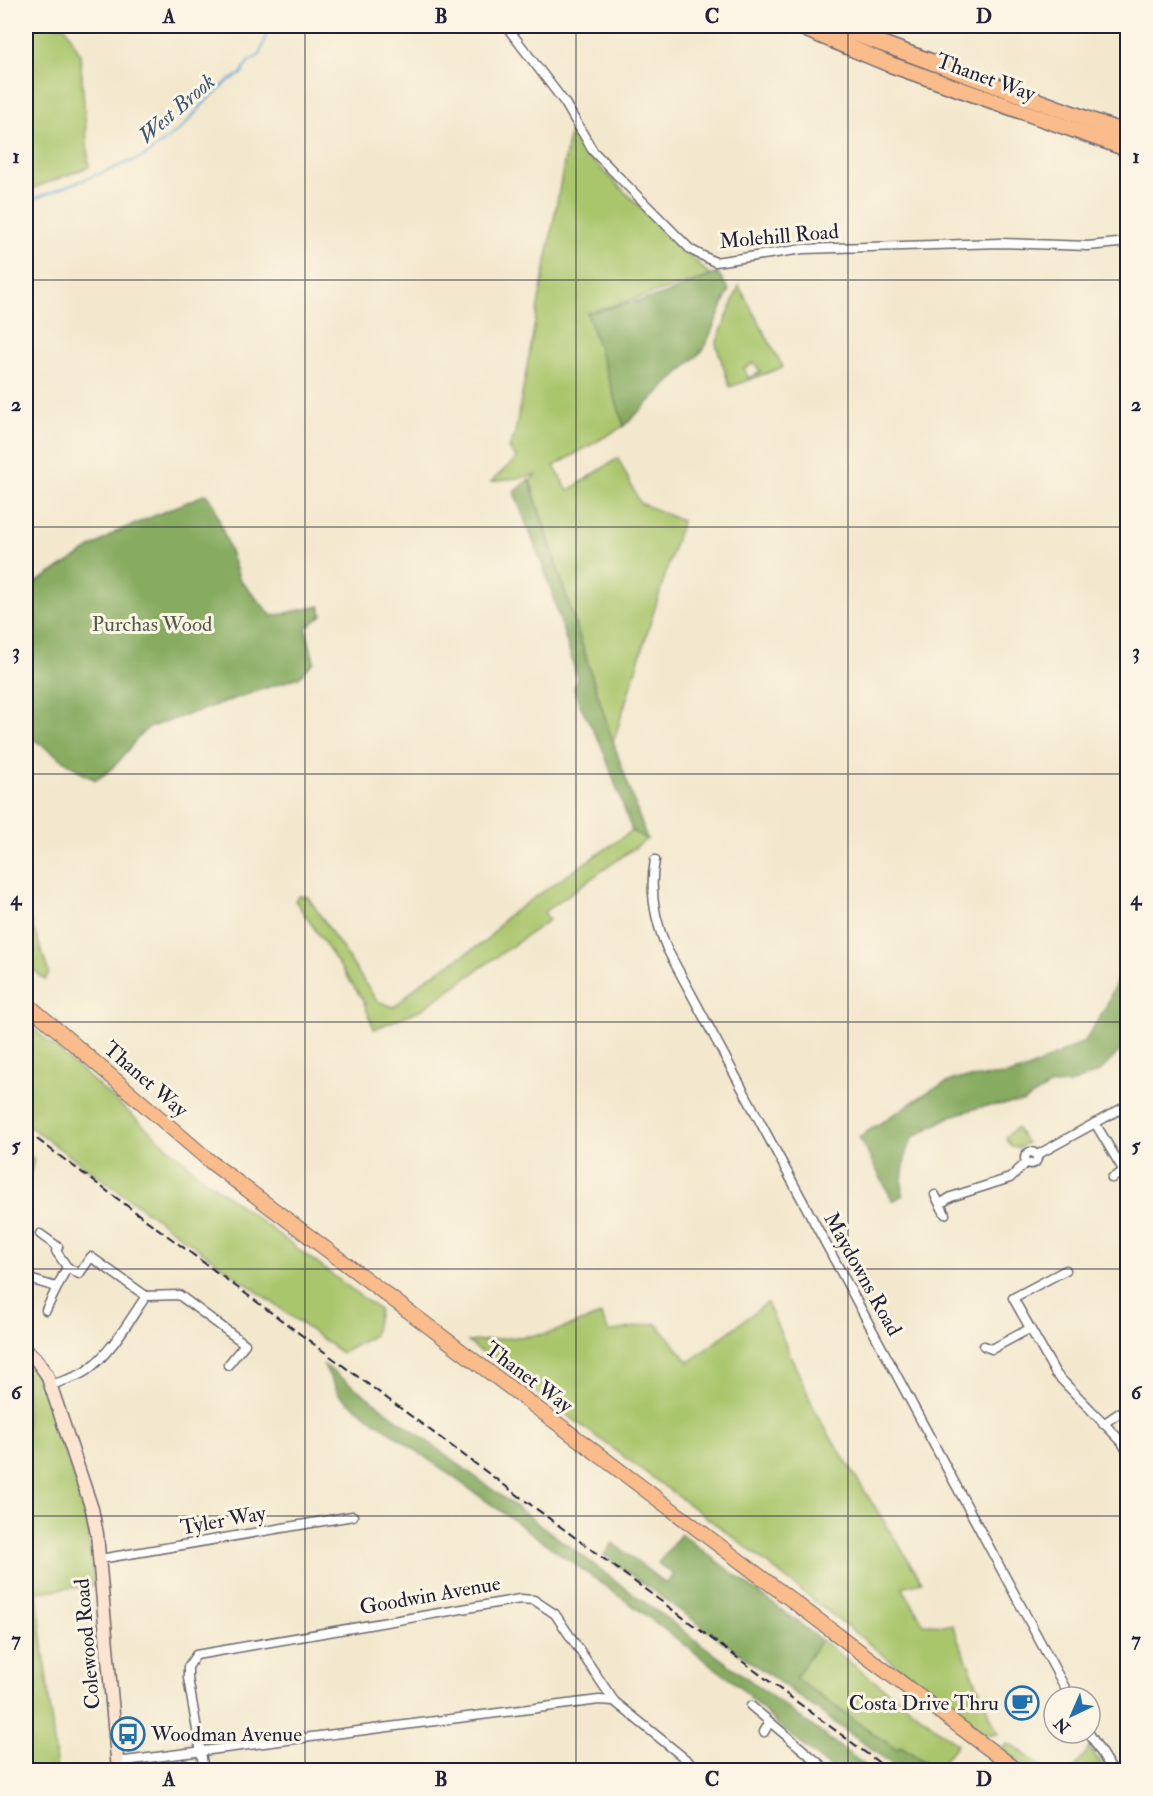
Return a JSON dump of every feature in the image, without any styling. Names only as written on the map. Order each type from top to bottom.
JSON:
[{"type":"highway","name":"Thanet Way","points":[[798,26],[983,99],[1128,149]]},
{"type":"highway","name":"Thanet Way","points":[[834,26],[986,84],[1128,134]]},
{"type":"main road","name":"Thanet Way","points":[[26,1003],[220,1170],[1017,1770]]},
{"type":"main road","name":"Colewood Road","points":[[26,1351],[42,1366],[51,1385],[93,1515],[100,1559],[118,1766]]},
{"type":"street","name":"Molehill Road","points":[[506,26],[565,103],[593,151],[691,250],[715,262],[802,249],[1000,243],[1088,246],[1128,242]]},
{"type":"street","name":"Maydowns Road","points":[[655,860],[651,880],[655,910],[667,949],[1064,1685]]},
{"type":"street","points":[[945,1214],[937,1200],[1010,1178],[1027,1162],[1035,1163],[1036,1155],[1128,1105]]},
{"type":"street","points":[[1095,1124],[1125,1175],[1112,1178]]},
{"type":"street","points":[[40,1234],[58,1247],[56,1251],[67,1267],[79,1274],[91,1257],[146,1296],[179,1295],[245,1344],[228,1365]]},
{"type":"street","points":[[46,1310],[67,1267]]},
{"type":"street","points":[[1066,1270],[1013,1298],[1056,1374],[1122,1442],[1128,1452]]},
{"type":"street","points":[[26,1278],[56,1287]]},
{"type":"street","points":[[51,1385],[85,1371],[96,1362],[122,1331],[146,1296]]},
{"type":"street","points":[[984,1346],[992,1349],[1029,1329]]},
{"type":"street","points":[[1103,1424],[1128,1407]]},
{"type":"street","name":"Tyler Way","points":[[100,1559],[353,1516]]},
{"type":"street","name":"Goodwin Avenue","points":[[201,1752],[188,1678],[188,1668],[196,1655],[507,1599],[534,1600],[555,1614],[614,1701],[699,1770]]},
{"type":"street","points":[[118,1766],[201,1752],[598,1700],[614,1701]]},
{"type":"street","points":[[751,1706],[827,1770]]},
{"type":"street","points":[[764,1732],[769,1723]]},
{"type":"street","points":[[1096,1745],[1112,1770]]},
{"type":"street","points":[[201,1752],[204,1770]]},
{"type":"green space","points":[[26,26],[65,26],[80,54],[89,167],[26,191]]},
{"type":"green space","points":[[571,125],[587,155],[711,276],[588,313],[624,426],[554,466],[568,491],[618,458],[640,503],[682,521],[613,743],[530,480],[537,475],[491,482],[517,458],[509,449],[515,433]]},
{"type":"green space","points":[[718,273],[729,290],[704,349],[624,426],[587,313],[663,295]]},
{"type":"green space","points":[[739,286],[783,367],[730,387],[716,344]],"holes":[[[754,363],[761,372],[748,378],[744,368]]]},
{"type":"green space","points":[[529,479],[609,730],[647,839],[632,831],[602,747],[574,689],[577,677],[547,577],[514,492]]},
{"type":"green space","name":"Purchas Wood","points":[[206,494],[214,505],[240,580],[272,616],[320,606],[322,615],[306,628],[314,662],[299,677],[148,728],[113,767],[96,780],[85,775],[26,734],[26,589],[116,532]]},
{"type":"green space","points":[[632,831],[647,839],[544,912],[549,920],[422,1009],[374,1029],[363,1000],[295,900],[299,896],[308,897],[377,1001],[394,1007],[424,980],[486,941],[506,917]]},
{"type":"green space","points":[[26,906],[49,973],[45,980],[26,962]]},
{"type":"green space","points":[[1127,955],[1128,1040],[1123,1048],[1099,1072],[1069,1084],[1051,1085],[1023,1102],[981,1107],[951,1116],[913,1137],[906,1152],[902,1180],[903,1195],[893,1201],[859,1137],[931,1090],[955,1079],[1006,1075],[1028,1069],[1085,1041],[1106,1007]]},
{"type":"green space","points":[[26,1022],[201,1176],[379,1310],[374,1335],[342,1353],[26,1124]]},
{"type":"green space","points":[[1016,1128],[1027,1143],[1019,1148],[1012,1147],[1006,1140]]},
{"type":"green space","points":[[26,1153],[34,1159],[26,1191]]},
{"type":"green space","points":[[767,1303],[818,1417],[922,1582],[902,1587],[924,1624],[952,1625],[998,1734],[984,1734],[733,1537],[468,1342],[547,1334],[601,1315],[609,1332],[656,1323],[689,1362]]},
{"type":"green space","points":[[26,1358],[37,1371],[45,1390],[82,1503],[88,1529],[94,1585],[37,1592],[57,1770],[26,1770]]},
{"type":"green space","points":[[323,1364],[871,1770],[833,1770],[778,1725],[739,1686],[640,1611],[340,1396]]},
{"type":"green space","points":[[681,1534],[821,1640],[795,1678],[897,1750],[901,1746],[934,1770],[900,1770],[604,1555],[613,1543],[666,1584],[674,1575],[658,1563]]},
{"type":"green space","points":[[821,1640],[957,1744],[937,1770],[902,1747],[897,1750],[795,1678]]},
{"type":"green space","points":[[1008,1744],[1016,1747],[1044,1770],[1032,1770],[1006,1752],[1003,1747]]},
{"type":"green space","points":[[1089,1748],[1107,1770],[1074,1770]]},
{"type":"waterway","name":"West Brook","points":[[26,202],[145,156],[183,127],[204,103],[228,81],[241,74],[248,62],[260,55],[268,29],[287,26]]},
{"type":"railway","points":[[26,1131],[889,1770]]},
{"type":"place","name":"Costa Drive Thru","points":[[1022,1703]]},
{"type":"place","name":"Woodman Avenue","points":[[128,1734]]}]
